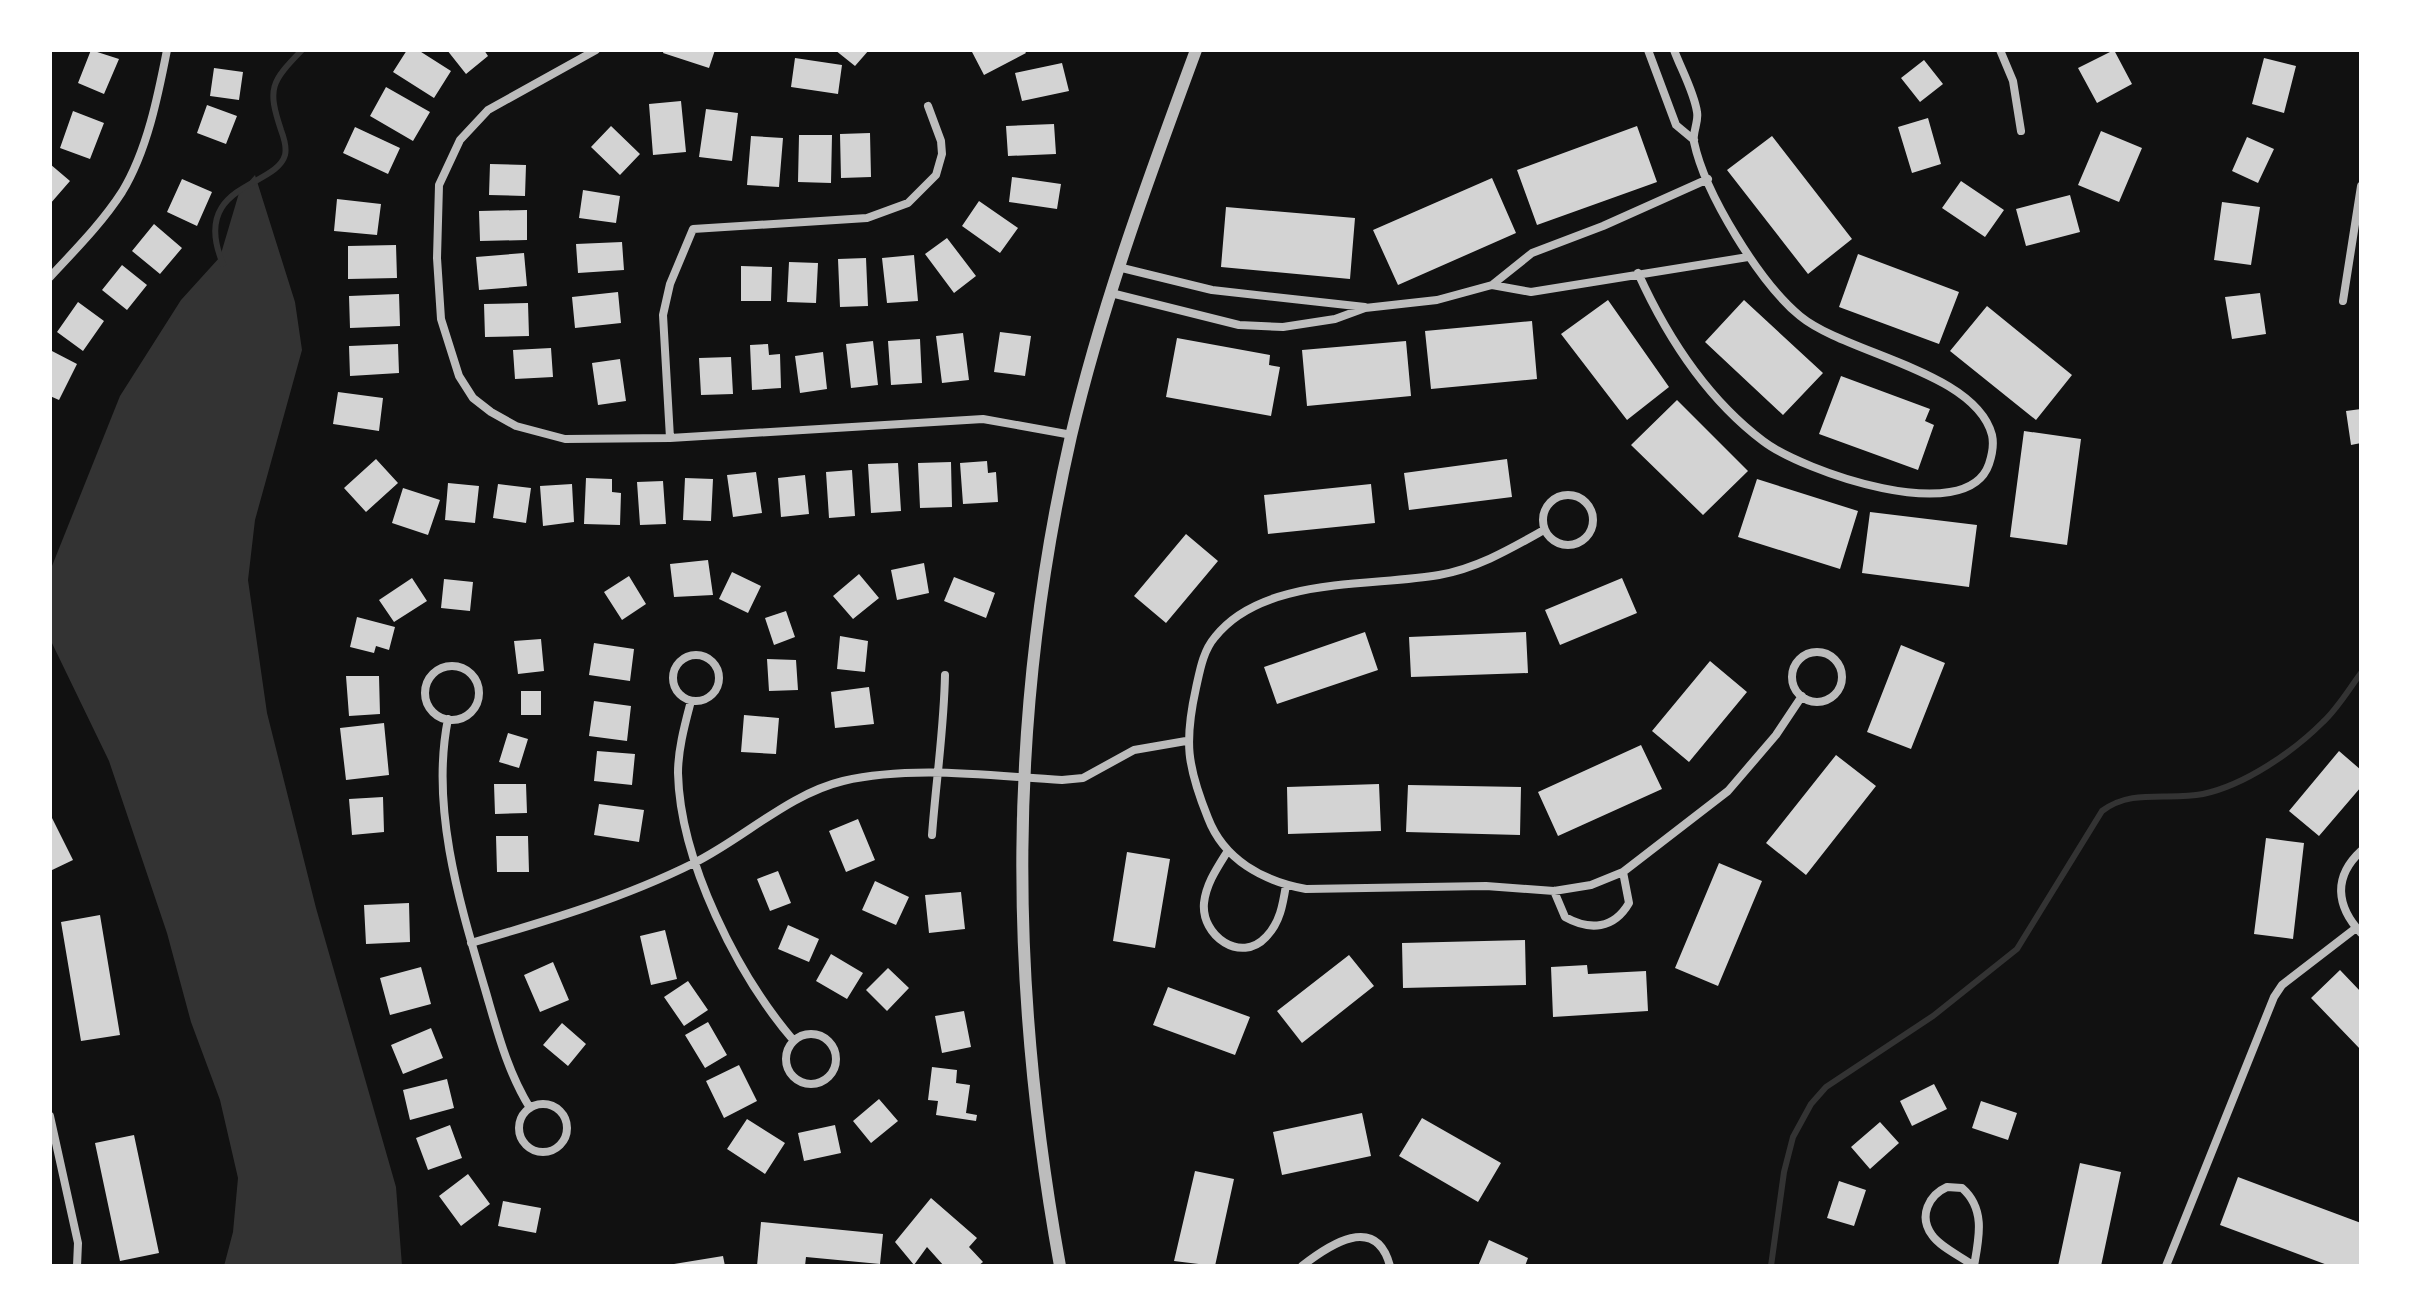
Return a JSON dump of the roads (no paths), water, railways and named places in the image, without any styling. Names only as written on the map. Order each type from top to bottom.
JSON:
[{"type":"street","points":[[50,277],[96,228],[123,190],[147,128],[167,50]]},
{"type":"street","points":[[596,50],[488,110],[460,140],[439,185],[436,206],[441,319],[459,376],[473,398],[516,426],[565,439],[670,438],[983,419],[1072,435]]},
{"type":"street","points":[[1060,1266],[1041,1156],[1024,992],[1023,778],[1043,599],[1072,435],[1118,267],[1196,50]]},
{"type":"street","points":[[1648,50],[1676,125],[1694,140]]},
{"type":"street","points":[[1638,273],[1665,331],[1698,376],[1765,443],[1841,478],[1879,486],[1951,494],[1974,486],[1986,473],[1992,455],[1992,436],[1984,418],[1964,398],[1932,377],[1834,336],[1801,317],[1748,257],[1708,179],[1694,140],[1698,113],[1674,50]]},
{"type":"street","points":[[2000,50],[2013,81],[2021,131]]},
{"type":"street","points":[[670,438],[663,315],[670,284],[693,229],[867,218],[908,203],[936,175],[942,154],[928,106]]},
{"type":"street","points":[[1118,267],[1212,290],[1365,308],[1437,300],[1492,285],[1532,253],[1603,226],[1708,179]]},
{"type":"street","points":[[2343,301],[2361,186]]},
{"type":"street","points":[[1492,285],[1531,292],[1748,257]]},
{"type":"street","points":[[1111,293],[1260,328],[1335,319],[1365,308]]},
{"type":"street","points":[[1574,495],[1585,501],[1592,512],[1590,532],[1576,544],[1558,543],[1544,530],[1544,510],[1556,497],[1574,495]]},
{"type":"street","points":[[1544,530],[1488,561],[1464,569],[1438,575],[1306,588],[1270,601],[1229,622],[1214,638],[1203,659],[1186,741],[1204,809],[1214,834],[1227,852],[1258,874],[1286,885],[1333,891],[1486,886],[1554,891],[1591,885],[1623,872],[1692,822],[1728,791],[1776,735],[1802,696]]},
{"type":"street","points":[[1813,653],[1831,657],[1842,677],[1837,691],[1822,701],[1802,696],[1792,676],[1798,661],[1813,653]]},
{"type":"street","points":[[706,657],[718,670],[718,686],[710,697],[691,701],[676,690],[673,674],[682,659],[706,657]]},
{"type":"street","points":[[446,666],[461,667],[477,681],[478,702],[465,716],[448,719],[432,710],[426,689],[437,671],[446,666]]},
{"type":"street","points":[[932,835],[936,774],[943,744],[945,675]]},
{"type":"street","points":[[691,701],[678,774],[695,862],[747,975],[768,1010],[794,1041]]},
{"type":"street","points":[[448,719],[442,757],[449,846],[471,943],[513,1081],[530,1108]]},
{"type":"street","points":[[471,943],[575,911],[695,862],[804,797],[840,782],[894,774],[1083,778],[1134,750],[1186,741]]},
{"type":"street","points":[[2166,1266],[2274,997],[2282,985],[2359,930],[2341,906],[2340,891],[2341,879],[2361,851]]},
{"type":"street","points":[[1227,852],[1210,880],[1204,904],[1206,925],[1214,938],[1235,947],[1251,947],[1265,939],[1282,911],[1286,885]]},
{"type":"street","points":[[1554,891],[1565,917],[1592,927],[1607,924],[1622,915],[1629,903],[1623,872]]},
{"type":"street","points":[[810,1034],[826,1039],[836,1053],[836,1062],[829,1078],[806,1084],[792,1077],[786,1054],[794,1041],[810,1034]]},
{"type":"street","points":[[546,1104],[563,1115],[566,1133],[556,1148],[535,1151],[520,1137],[521,1118],[530,1108],[546,1104]]},
{"type":"street","points":[[50,1116],[78,1243],[77,1266]]},
{"type":"street","points":[[1947,1187],[1962,1188],[1978,1209],[1979,1234],[1974,1266],[1932,1236],[1926,1222],[1929,1202],[1936,1192],[1947,1187]]},
{"type":"street","points":[[1302,1266],[1348,1238],[1366,1237],[1386,1252],[1390,1266]]},
{"type":"waterway","points":[[223,264],[216,237],[217,217],[225,203],[267,175],[285,155],[285,142],[273,95],[278,78],[302,50]]},
{"type":"waterway","points":[[1771,1266],[1784,1172],[1793,1137],[1811,1104],[1826,1087],[1933,1016],[2017,949],[2102,811],[2138,797],[2203,794],[2252,775],[2283,756],[2311,733],[2334,711],[2361,673]]}]
